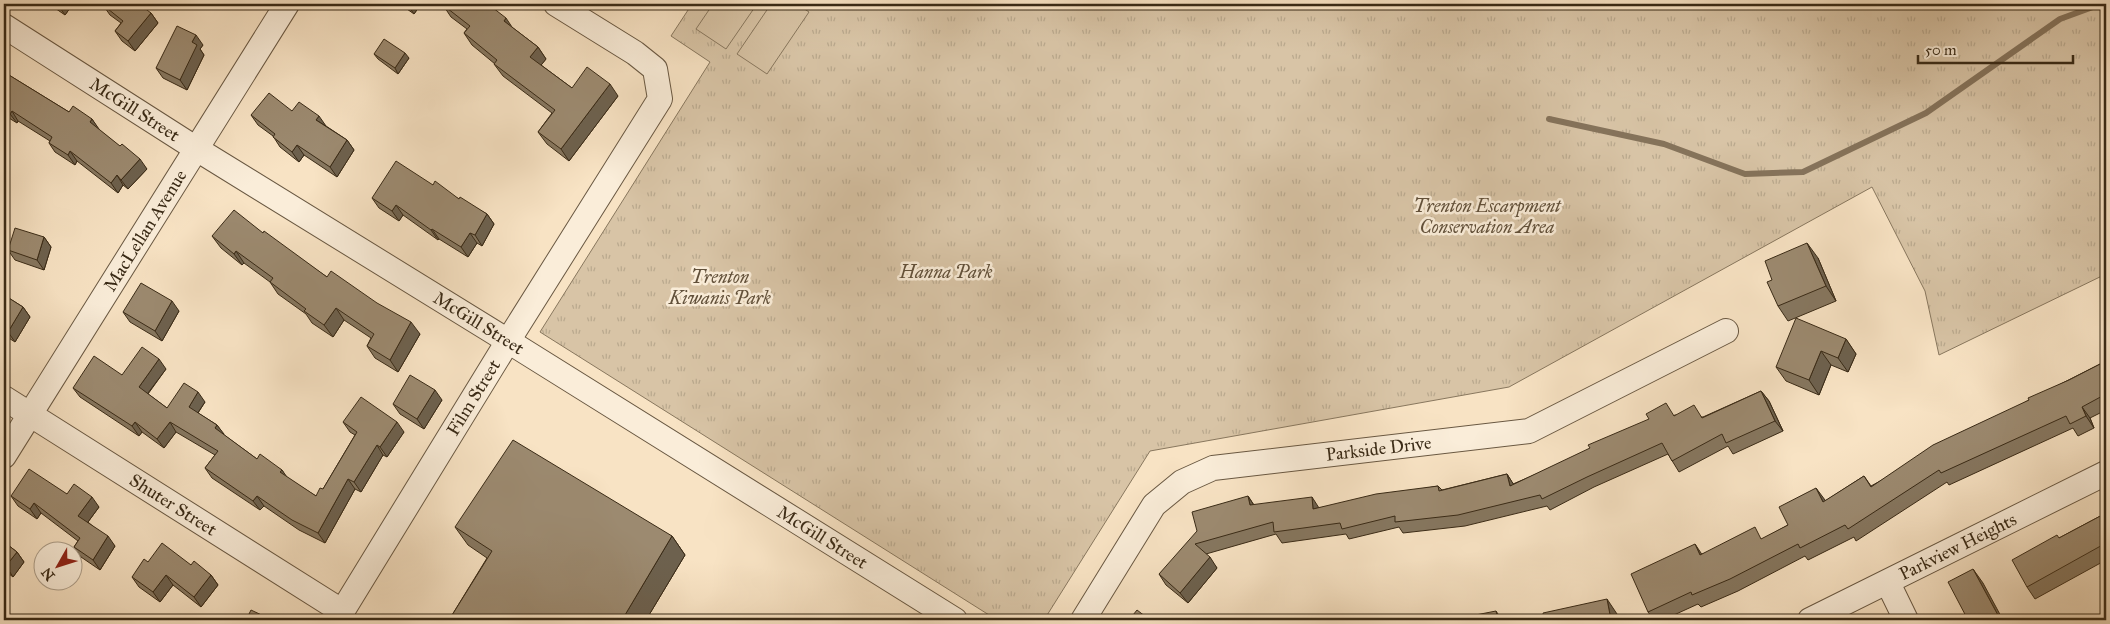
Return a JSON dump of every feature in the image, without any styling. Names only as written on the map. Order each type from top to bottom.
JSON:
[{"type":"street","name":"MacLellan Avenue","points":[[4,456],[195,148],[287,4]]},
{"type":"street","name":"Film Street","points":[[340,616],[508,341],[660,99],[655,70],[635,53],[556,4]]},
{"type":"street","name":"McGill Street","points":[[4,26],[195,148],[955,620]]},
{"type":"street","name":"Parkside Drive","points":[[1082,620],[1154,505],[1182,482],[1213,468],[1529,431],[1726,331]]},
{"type":"street","name":"Shuter Street","points":[[4,398],[340,616]]},
{"type":"street","name":"Parkview Heights","points":[[1810,620],[1888,583],[2106,473]]},
{"type":"street","points":[[1888,583],[1906,620]]},
{"type":"green space","name":"Hanna Park","points":[[692,4],[2106,4],[2106,274],[1939,355],[1925,291],[1872,187],[1509,387],[1150,451],[1044,620],[997,620],[540,332],[710,62],[671,36]]},
{"type":"green space","points":[[713,4],[757,4],[726,49],[696,29]]},
{"type":"green space","points":[[771,4],[797,4],[809,12],[767,74],[737,54]]},
{"type":"building","points":[[103,4],[139,4],[151,13],[128,41],[115,31],[123,21]]},
{"type":"building","points":[[444,4],[488,4],[506,18],[504,21],[538,47],[530,57],[572,88],[587,67],[610,84],[561,149],[538,132],[555,110],[494,64],[497,60],[464,33],[470,26]]},
{"type":"building","points":[[177,26],[196,35],[192,42],[197,45],[180,80],[156,68]]},
{"type":"building","points":[[384,39],[405,53],[395,68],[374,54]]},
{"type":"building","points":[[4,72],[69,112],[73,106],[92,119],[90,122],[120,146],[122,144],[140,159],[121,180],[117,175],[111,183],[70,151],[68,155],[49,143],[52,137],[12,111],[10,114],[4,110]]},
{"type":"building","points":[[269,93],[292,111],[299,102],[319,116],[316,120],[347,140],[330,167],[297,145],[292,152],[273,137],[275,134],[251,115]]},
{"type":"building","points":[[396,161],[433,185],[435,181],[459,199],[460,197],[487,214],[475,235],[470,233],[461,247],[431,230],[396,205],[392,211],[372,198]]},
{"type":"building","points":[[234,210],[263,233],[264,231],[327,277],[331,271],[377,303],[411,322],[390,360],[367,346],[374,334],[336,308],[324,325],[304,311],[306,309],[270,282],[273,278],[236,251],[234,254],[212,236]]},
{"type":"building","points":[[15,228],[44,237],[37,260],[8,250]]},
{"type":"building","points":[[1807,243],[1826,286],[1778,306],[1767,282],[1772,280],[1765,261]]},
{"type":"building","points":[[141,283],[172,301],[155,331],[123,312]]},
{"type":"building","points":[[4,295],[23,307],[8,332],[4,329]]},
{"type":"building","points":[[1796,318],[1846,339],[1838,358],[1821,351],[1809,380],[1776,367]]},
{"type":"building","points":[[142,347],[159,359],[139,387],[167,408],[184,383],[198,392],[189,407],[217,425],[215,428],[257,459],[260,454],[282,470],[280,472],[316,496],[320,488],[323,489],[357,432],[343,422],[361,397],[397,422],[380,447],[377,445],[354,482],[348,479],[318,533],[292,520],[257,496],[253,501],[205,468],[218,451],[170,422],[157,439],[135,422],[132,426],[73,388],[94,356],[122,375]]},
{"type":"building","points":[[2106,361],[2106,394],[2082,407],[2086,416],[2070,424],[2066,416],[1941,473],[1939,470],[1848,529],[1845,525],[1800,548],[1798,544],[1730,579],[1692,595],[1691,592],[1648,612],[1631,574],[1695,544],[1700,555],[1755,527],[1761,539],[1788,525],[1779,507],[1816,488],[1823,502],[1864,476],[1871,487],[1933,445]]},
{"type":"building","points":[[410,375],[435,390],[417,419],[393,404]]},
{"type":"building","points":[[1761,391],[1775,421],[1726,443],[1722,434],[1672,461],[1662,443],[1542,499],[1540,495],[1458,515],[1395,522],[1395,516],[1342,529],[1340,523],[1274,532],[1273,522],[1195,544],[1210,557],[1180,593],[1159,574],[1197,531],[1192,512],[1248,496],[1250,505],[1312,497],[1313,509],[1376,494],[1438,486],[1439,491],[1507,474],[1510,486],[1590,448],[1588,445],[1649,419],[1646,414],[1666,403],[1674,416],[1694,405],[1702,418]]},
{"type":"building","points":[[513,440],[672,536],[622,620],[449,620],[492,551],[455,527]]},
{"type":"building","points":[[29,469],[67,494],[74,484],[92,497],[78,516],[108,536],[93,560],[82,552],[82,542],[77,542],[80,538],[34,503],[30,509],[11,496]]},
{"type":"building","points":[[2106,513],[2106,543],[2027,587],[2012,560],[2057,535],[2059,538]]},
{"type":"building","points":[[4,542],[17,552],[6,566],[4,565]]},
{"type":"building","points":[[162,543],[191,565],[194,561],[211,575],[194,597],[166,575],[153,592],[132,577],[144,559],[148,562]]},
{"type":"building","points":[[1973,569],[2000,619],[1968,620],[1948,582]]},
{"type":"building","points":[[1607,599],[1611,620],[1544,620],[1543,613]]},
{"type":"building","points":[[251,610],[272,620],[246,620]]},
{"type":"building","points":[[1137,610],[1150,620],[1129,620]]},
{"type":"building","points":[[1496,611],[1498,620],[1450,620]]},
{"type":"building","points":[[408,615],[419,620],[405,620]]},
{"type":"waterway","points":[[1549,119],[1664,144],[1745,174],[1803,172],[1926,113],[2060,19],[2101,4]]},
{"type":"park label","name":"Trenton Escarpment Conservation Area","points":[[1487,216]]},
{"type":"park label","name":"Trenton Kiwanis Park","points":[[720,287]]}]
